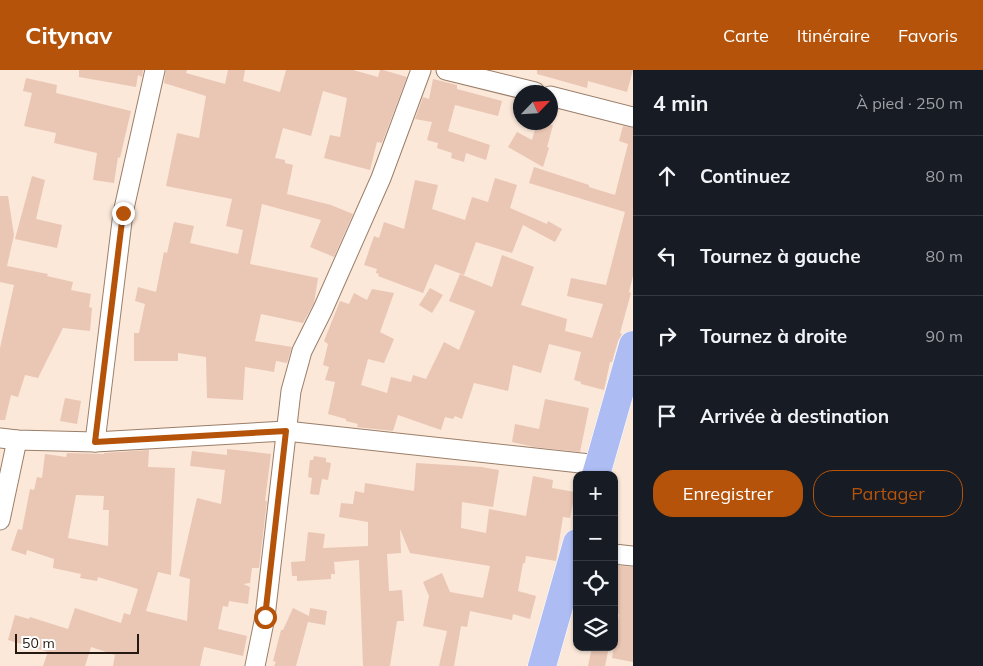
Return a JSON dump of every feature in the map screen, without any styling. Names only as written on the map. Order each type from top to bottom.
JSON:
[{"type":"highway","points":[[597,470],[633,345]]},
{"type":"highway","points":[[542,666],[573,557]]},
{"type":"street","points":[[95,442],[123,213],[155,70]]},
{"type":"street","points":[[255,666],[265,617],[291,391],[302,350],[323,309],[382,178],[420,70]]},
{"type":"street","points":[[446,70],[513,87]]},
{"type":"street","points":[[558,98],[633,117]]},
{"type":"street","points":[[0,520],[9,439],[95,442],[286,431],[597,470]]},
{"type":"street","points":[[618,554],[633,556]]},
{"type":"building","points":[[79,70],[143,70],[142,77],[138,75],[136,87],[79,77]]},
{"type":"building","points":[[166,70],[187,70],[186,73],[225,84],[228,70],[245,70],[243,81],[280,92],[286,70],[353,70],[378,77],[380,70],[383,70],[407,77],[382,143],[377,142],[370,170],[324,158],[330,135],[340,137],[347,98],[323,91],[311,136],[283,128],[275,158],[285,160],[285,163],[293,165],[287,194],[331,205],[353,214],[334,257],[310,247],[321,220],[262,204],[250,264],[318,278],[314,303],[303,323],[261,314],[255,341],[292,347],[287,363],[276,361],[274,372],[245,367],[243,400],[207,398],[206,357],[178,353],[178,361],[134,361],[134,333],[139,333],[145,304],[135,301],[138,287],[156,292],[164,252],[167,253],[174,222],[194,226],[190,243],[238,254],[243,230],[226,226],[232,199],[166,186],[177,133],[199,138],[206,96],[164,83]]},
{"type":"building","points":[[537,70],[633,70],[627,92],[588,81],[587,88],[537,74]]},
{"type":"building","points":[[26,78],[57,85],[56,93],[131,111],[120,158],[118,157],[114,183],[93,180],[97,153],[54,143],[56,133],[24,126],[32,93],[23,91]]},
{"type":"building","points":[[433,79],[457,85],[457,89],[502,101],[498,116],[455,105],[448,131],[490,145],[486,160],[466,153],[464,162],[451,158],[452,153],[437,148],[438,143],[427,140],[432,122],[415,119],[423,97],[429,99]]},
{"type":"building","points":[[623,126],[633,128],[633,276],[629,292],[631,293],[620,333],[622,334],[612,362],[610,362],[604,390],[581,384],[581,382],[574,380],[581,352],[549,344],[541,373],[513,365],[508,391],[474,383],[462,419],[455,416],[453,419],[445,417],[441,430],[398,415],[393,431],[357,427],[358,424],[328,414],[335,382],[325,380],[329,367],[323,365],[328,344],[324,341],[340,301],[349,304],[354,293],[367,300],[372,289],[394,293],[380,332],[394,339],[384,363],[368,359],[361,385],[387,393],[391,377],[411,382],[413,375],[426,379],[444,342],[459,350],[475,311],[449,301],[460,274],[492,287],[502,255],[534,267],[521,305],[567,319],[565,331],[592,338],[603,304],[567,296],[571,278],[606,285],[625,212],[529,183],[534,167],[615,195],[628,144],[619,141]]},
{"type":"building","points":[[535,130],[552,130],[547,147],[549,148],[543,167],[508,147],[517,132],[532,140]]},
{"type":"building","points":[[32,176],[45,180],[36,219],[62,225],[57,248],[15,239]]},
{"type":"building","points":[[495,178],[517,185],[510,208],[547,224],[548,221],[562,229],[555,242],[523,225],[512,253],[476,242],[464,275],[435,264],[423,293],[378,276],[379,274],[376,273],[377,269],[364,265],[374,236],[379,238],[384,222],[404,229],[415,180],[438,185],[432,209],[465,220],[472,197],[488,202]]},
{"type":"building","points":[[0,196],[8,196],[14,235],[7,266],[48,274],[47,276],[73,282],[71,290],[91,294],[89,307],[92,308],[90,331],[63,328],[38,378],[25,375],[18,397],[11,395],[5,420],[0,420],[0,348],[14,285],[0,282]]},
{"type":"building","points":[[430,288],[443,295],[432,313],[419,305]]},
{"type":"building","points":[[65,398],[81,401],[77,424],[60,421]]},
{"type":"building","points":[[545,399],[589,408],[580,452],[534,447],[512,442],[515,424],[539,429]]},
{"type":"building","points":[[227,449],[271,454],[259,568],[252,568],[250,583],[243,584],[250,587],[248,604],[229,601],[228,607],[223,606],[218,629],[247,636],[243,656],[204,647],[200,666],[113,666],[115,655],[91,647],[85,666],[43,666],[48,652],[8,640],[15,615],[29,619],[30,617],[68,629],[75,608],[121,623],[124,613],[130,615],[138,589],[98,577],[97,581],[80,578],[81,574],[53,568],[54,559],[27,550],[26,555],[11,550],[18,529],[22,530],[30,489],[34,490],[37,477],[42,478],[45,454],[66,457],[67,453],[104,454],[149,450],[148,467],[175,468],[171,575],[158,572],[146,611],[187,621],[190,579],[179,576],[197,498],[221,504],[225,470],[190,466],[192,451],[227,455]],"holes":[[[76,495],[104,496],[103,510],[109,510],[108,546],[68,538]]]},
{"type":"building","points":[[314,456],[326,458],[326,462],[331,463],[328,480],[322,479],[319,495],[310,494],[312,478],[308,477],[310,460],[313,460]]},
{"type":"building","points":[[416,463],[499,470],[493,507],[462,502],[461,528],[486,533],[489,509],[526,516],[533,476],[553,480],[552,488],[573,492],[573,502],[570,518],[563,517],[556,561],[526,556],[525,563],[523,563],[518,591],[536,596],[530,619],[513,614],[512,620],[470,611],[467,627],[461,626],[454,666],[439,666],[447,631],[423,626],[429,596],[423,582],[442,573],[450,592],[483,598],[490,566],[410,553],[400,529],[401,553],[387,554],[389,591],[402,590],[404,621],[397,621],[390,666],[363,666],[359,560],[334,562],[335,574],[331,574],[331,579],[297,581],[297,576],[292,576],[291,562],[305,561],[308,532],[325,534],[323,548],[368,546],[368,522],[339,517],[341,503],[353,504],[355,491],[364,493],[365,483],[414,491]]},
{"type":"building","points":[[618,565],[633,567],[633,662],[612,658],[613,651],[618,651]]},
{"type":"building","points":[[293,608],[309,616],[310,608],[327,611],[325,625],[308,622],[309,618],[296,666],[274,666],[276,662],[273,661],[281,630],[283,630]]},
{"type":"building","points":[[591,651],[608,651],[605,666],[588,666]]},
{"type":"route","points":[[123,213],[95,442],[286,431],[265,617]]}]
